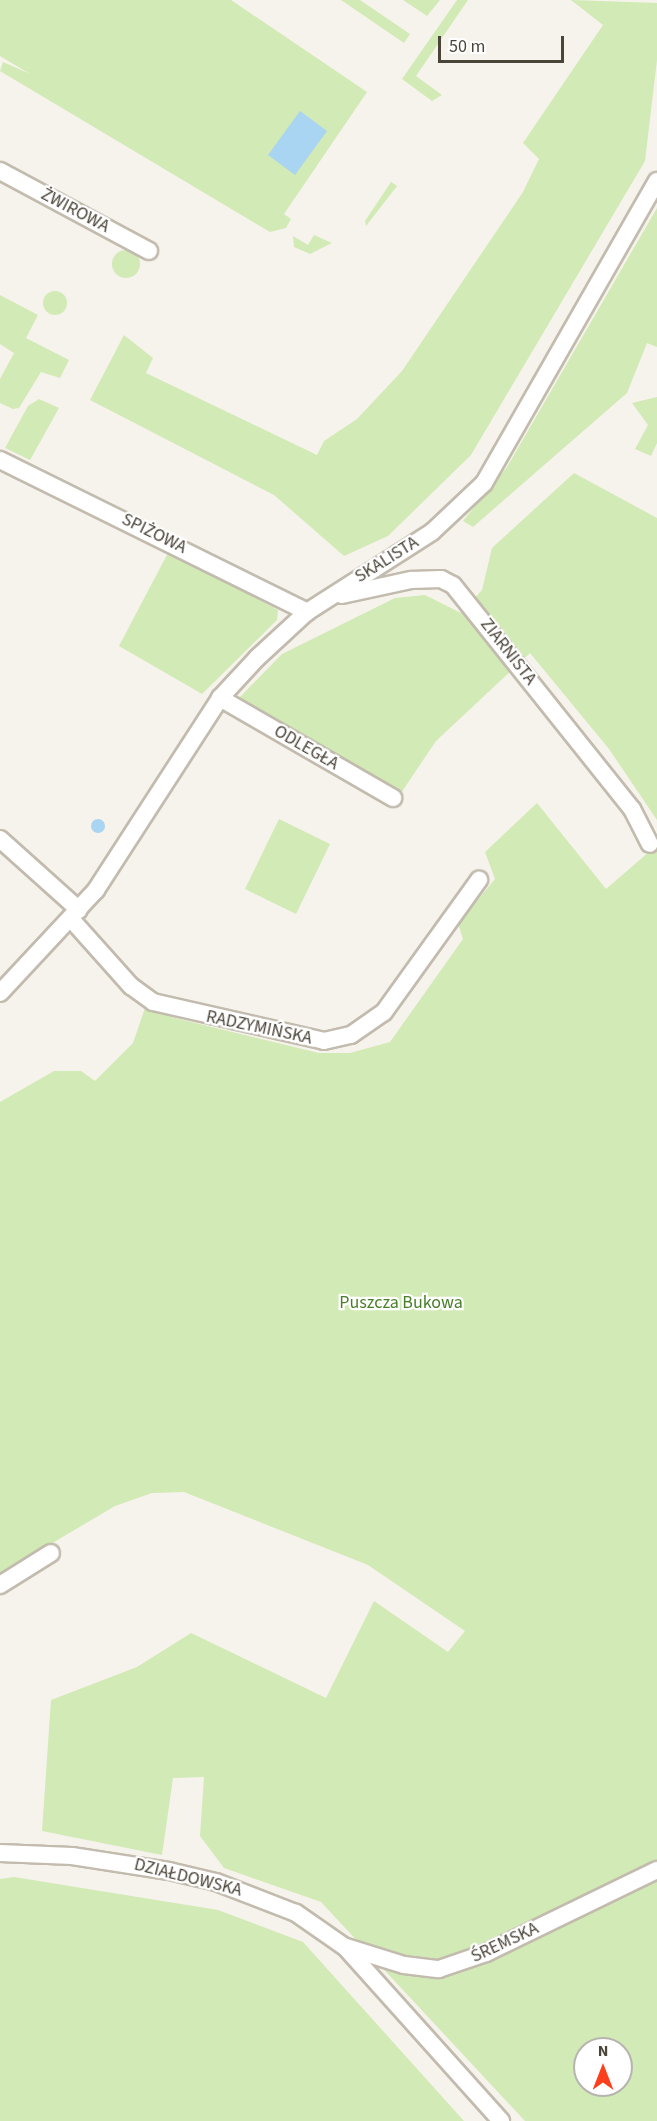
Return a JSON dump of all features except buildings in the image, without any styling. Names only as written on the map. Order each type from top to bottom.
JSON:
[{"type":"street","name":"ŻWIROWA","points":[[0,171],[149,251]]},
{"type":"street","name":"SKALISTA","points":[[0,993],[75,914],[220,698],[307,612],[432,532],[484,483],[657,181]]},
{"type":"street","name":"SPIŻOWA","points":[[0,460],[307,612]]},
{"type":"street","name":"ZIARNISTA","points":[[307,612],[374,587],[427,579],[453,585],[632,809],[650,843]]},
{"type":"street","name":"ODLEGŁA","points":[[220,698],[393,798]]},
{"type":"street","name":"RADZYMIŃSKA","points":[[0,839],[75,914],[131,986],[153,1002],[324,1041],[351,1035],[384,1012],[479,880]]},
{"type":"street","points":[[0,1586],[51,1553]]},
{"type":"street","name":"DZIAŁDOWSKA","points":[[0,1853],[72,1856],[216,1882],[296,1913],[345,1947],[501,2121]]},
{"type":"street","name":"ŚREMSKA","points":[[345,1947],[404,1965],[439,1969],[486,1953],[657,1870]]},
{"type":"green space","points":[[0,0],[231,0],[367,92],[284,214],[291,219],[286,228],[270,232],[0,71],[3,62],[30,74],[0,56]]},
{"type":"green space","points":[[341,0],[360,0],[410,34],[404,43]]},
{"type":"green space","points":[[403,0],[440,0],[427,16]]},
{"type":"green space","points":[[457,0],[468,0],[416,76],[442,95],[432,101],[402,79]]},
{"type":"green space","points":[[571,0],[657,3],[657,60],[645,161],[471,455],[388,536],[344,556],[274,495],[90,400],[124,335],[153,358],[146,373],[317,455],[324,441],[357,419],[402,371],[523,192],[539,159],[523,143],[603,25]]},
{"type":"green space","points":[[391,182],[397,186],[366,226],[365,221]]},
{"type":"green space","points":[[657,208],[657,347],[647,343],[627,393],[473,527],[463,521],[507,467]]},
{"type":"green space","points":[[314,235],[332,243],[310,254],[294,247],[293,236],[308,245]]},
{"type":"green space","points":[[126,250],[136,254],[140,264],[136,274],[126,278],[116,274],[112,264],[116,254]]},
{"type":"green space","points":[[55,291],[60,292],[66,298],[66,308],[60,314],[55,315],[50,314],[44,308],[43,303],[44,298],[50,292]]},
{"type":"green space","points":[[0,295],[38,315],[26,338],[69,360],[60,378],[41,372],[19,408],[13,409],[0,403],[0,379],[14,353],[0,344]]},
{"type":"green space","points":[[657,397],[657,443],[651,456],[635,449],[648,425],[632,403]]},
{"type":"green space","points":[[39,399],[59,408],[30,460],[5,448],[28,406]]},
{"type":"green space","points":[[574,473],[657,518],[657,820],[609,749],[530,653],[436,741],[399,796],[238,699],[282,654],[395,598],[425,595],[461,613],[482,590],[492,548]]},
{"type":"green space","points":[[169,551],[278,610],[277,620],[202,694],[119,646]]},
{"type":"green space","name":"Puszcza Bukowa","points":[[537,803],[606,889],[657,845],[657,2121],[525,2121],[321,1902],[224,1868],[200,1836],[204,1777],[173,1778],[162,1855],[42,1831],[51,1700],[137,1667],[191,1633],[326,1698],[374,1601],[448,1652],[465,1631],[368,1565],[184,1492],[152,1493],[115,1506],[0,1574],[0,1102],[54,1071],[81,1071],[95,1081],[133,1043],[146,1005],[175,1018],[319,1053],[350,1053],[390,1042],[463,939],[458,924],[495,879],[485,852]]},
{"type":"green space","points":[[279,819],[330,844],[296,914],[245,889]]},
{"type":"green space","points":[[14,1877],[218,1910],[303,1942],[464,2121],[0,2121],[0,1879]]},
{"type":"water","points":[[300,111],[327,131],[295,175],[268,155]]},
{"type":"water","points":[[98,819],[103,821],[105,826],[103,831],[98,833],[93,831],[91,826],[93,821]]}]
